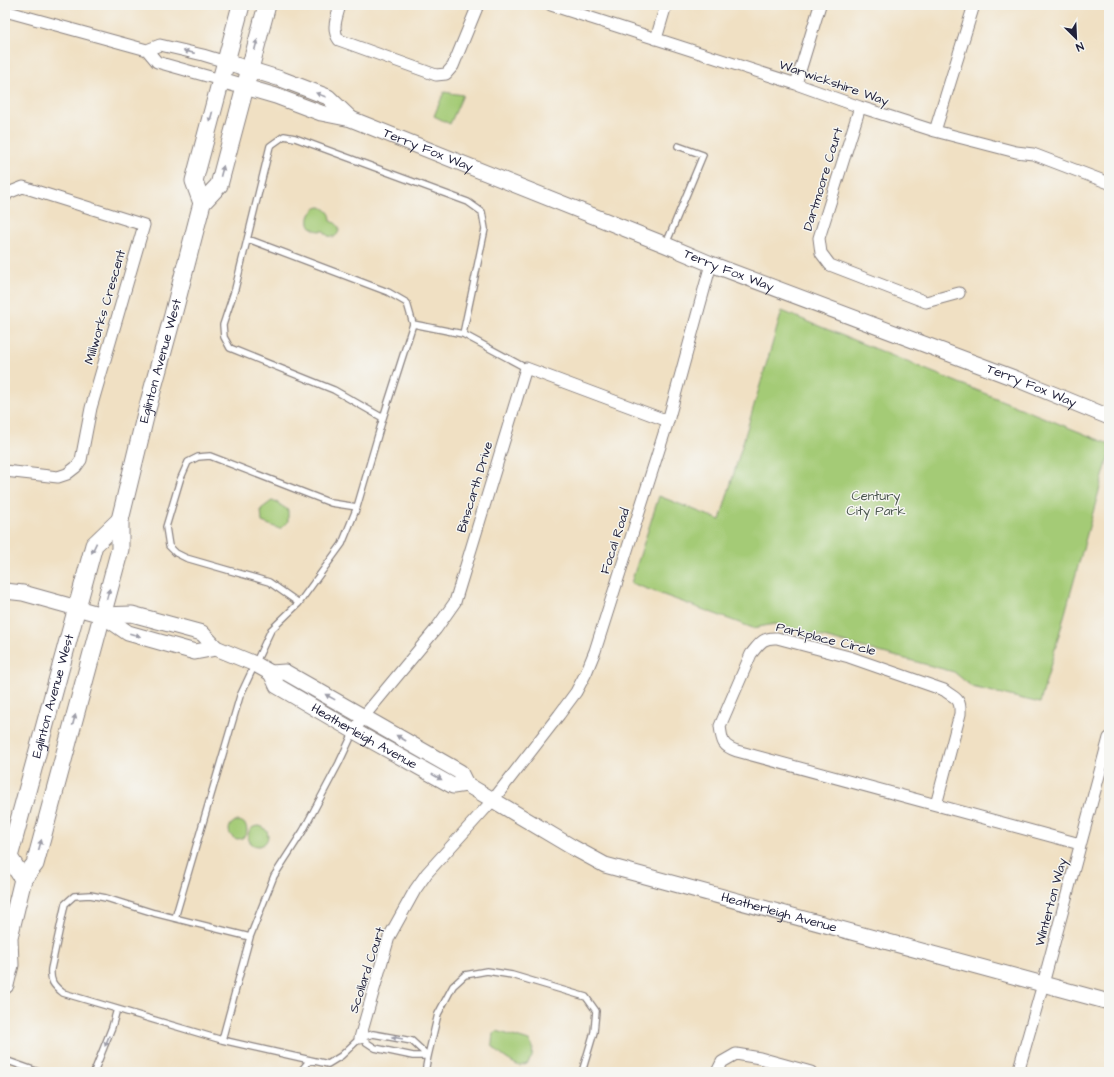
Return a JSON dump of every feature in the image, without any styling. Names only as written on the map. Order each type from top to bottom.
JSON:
[{"type":"main road","points":[[202,203],[194,181],[241,5]]},
{"type":"main road","name":"Eglinton Avenue West","points":[[5,985],[10,965],[7,939],[23,879],[36,864],[120,549],[120,520],[146,413],[202,203],[219,185],[267,5]]},
{"type":"main road","name":"Eglinton Avenue West","points":[[23,879],[9,857],[76,608],[94,545],[120,520]]},
{"type":"street","points":[[340,5],[334,30],[339,40],[436,76],[446,74],[453,66],[478,5]]},
{"type":"street","name":"Warwickshire Way","points":[[551,5],[796,84],[860,107],[935,131],[1016,152],[1033,154],[1109,183]]},
{"type":"street","points":[[656,39],[666,5]]},
{"type":"street","points":[[796,84],[820,5]]},
{"type":"street","points":[[935,131],[974,5]]},
{"type":"street","points":[[5,11],[147,50],[157,62],[221,80]]},
{"type":"street","points":[[147,50],[160,45],[226,62]]},
{"type":"street","name":"Terry Fox Way","points":[[226,62],[282,79],[328,97],[351,119]]},
{"type":"street","name":"Terry Fox Way","points":[[221,80],[276,96],[321,113],[351,119],[711,264],[1014,378],[1109,416]]},
{"type":"street","name":"Dartmoore Court","points":[[860,107],[819,238],[821,253],[830,265],[926,302],[959,293]]},
{"type":"street","name":"Millworks Crescent","points":[[5,197],[8,193],[23,187],[144,225],[91,408],[81,460],[76,467],[67,474],[58,477],[5,471]]},
{"type":"street","name":"Focal Road","points":[[493,800],[576,692],[595,652],[668,421],[711,264]]},
{"type":"street","points":[[526,368],[668,421]]},
{"type":"street","name":"Binscarth Drive","points":[[354,731],[364,716],[436,629],[455,602],[526,368]]},
{"type":"street","points":[[5,591],[23,593],[102,615],[128,633],[195,652],[216,648]]},
{"type":"street","name":"Heatherleigh Avenue","points":[[102,615],[132,614],[202,633],[216,648],[255,664],[271,673],[286,672],[460,772],[466,784],[605,865],[1109,1002]]},
{"type":"street","name":"Parkplace Circle","points":[[936,805],[960,714],[960,706],[957,699],[952,694],[849,657],[777,638],[769,638],[764,640],[754,650],[720,726],[721,736],[728,748],[737,751],[936,805],[1080,844]]},
{"type":"street","name":"Heatherleigh Avenue","points":[[271,673],[277,686],[354,731],[453,786],[466,784]]},
{"type":"street","name":"Winterton Way","points":[[1018,1072],[1109,738]]},
{"type":"street","name":"Scollard Court","points":[[360,1038],[389,937],[405,907],[427,873],[493,800]]},
{"type":"street","points":[[718,1072],[722,1062],[736,1054],[760,1058],[811,1072]]},
{"type":"lane","points":[[382,418],[334,390],[230,348],[224,337],[223,324],[235,289],[270,146],[284,136],[295,138],[468,202],[482,212],[485,229],[463,334]]},
{"type":"lane","points":[[666,245],[703,155],[678,146]]},
{"type":"lane","points":[[175,918],[240,696],[271,630],[299,603],[342,544],[357,506],[382,418],[413,324],[407,304],[388,292],[248,239]]},
{"type":"lane","points":[[413,324],[463,334],[526,368]]},
{"type":"lane","points":[[299,603],[269,582],[186,558],[176,553],[169,546],[166,527],[180,480],[188,462],[198,457],[210,456],[331,503],[357,506]]},
{"type":"lane","points":[[222,1040],[250,937],[274,876],[303,831],[354,731]]},
{"type":"lane","points":[[250,937],[154,913],[106,898],[95,896],[74,896],[65,904],[50,969],[50,978],[55,987],[63,993],[222,1040],[328,1064],[341,1056],[360,1038],[373,1034],[412,1041],[428,1056]]},
{"type":"lane","points":[[426,1072],[428,1056],[438,1014],[450,990],[465,975],[487,971],[512,975],[586,997],[596,1011],[594,1032],[582,1072]]},
{"type":"lane","points":[[94,1072],[112,1027],[117,1009]]},
{"type":"lane","points":[[360,1038],[375,1048],[413,1056],[428,1056]]},
{"type":"lane","points":[[5,1060],[26,1070],[39,1072]]},
{"type":"lane","points":[[300,1072],[310,1060]]},
{"type":"green space","points":[[444,92],[463,95],[450,124],[434,116]]},
{"type":"green space","points":[[321,207],[326,209],[330,214],[331,221],[334,222],[339,228],[337,235],[334,237],[328,236],[324,231],[315,230],[309,224],[311,213],[316,208]]},
{"type":"green space","name":"Century City Park","points":[[782,311],[1109,444],[1109,455],[1040,703],[972,687],[954,672],[775,624],[753,628],[631,583],[659,496],[720,520]]},
{"type":"green space","points":[[273,500],[288,510],[288,521],[280,529],[262,522],[261,509]]},
{"type":"green space","points":[[238,821],[244,824],[247,830],[244,836],[238,839],[232,836],[229,830],[232,824]]},
{"type":"green space","points":[[258,826],[265,829],[268,836],[265,843],[258,846],[251,843],[248,836],[251,829]]},
{"type":"green space","points":[[497,1031],[529,1041],[533,1047],[532,1057],[527,1064],[520,1066],[517,1065],[496,1050],[492,1042],[493,1033]]}]
